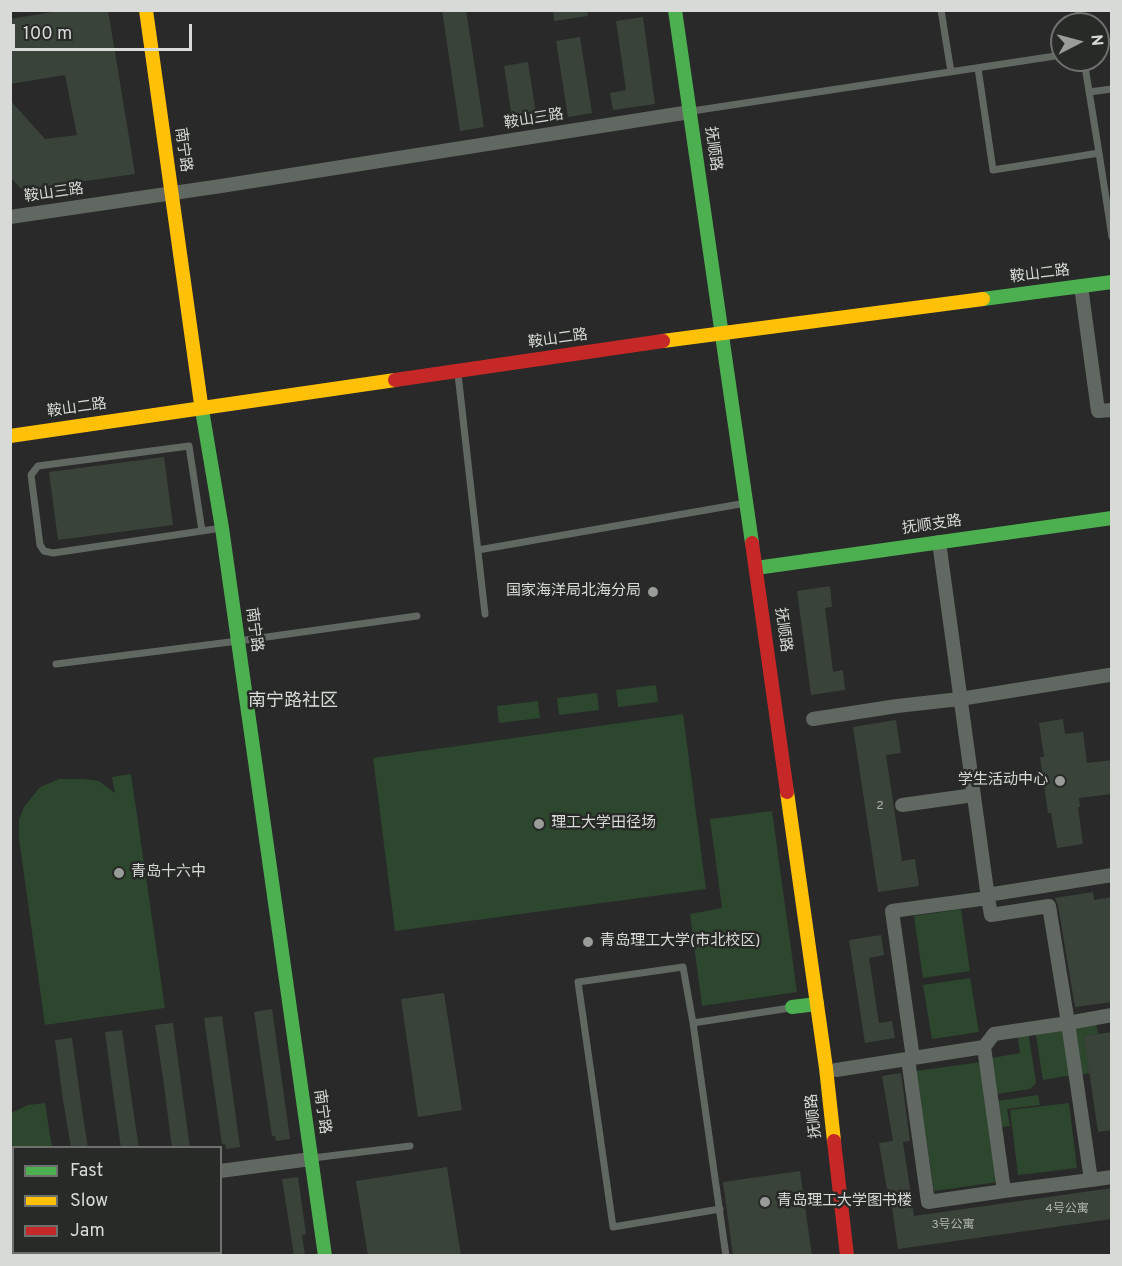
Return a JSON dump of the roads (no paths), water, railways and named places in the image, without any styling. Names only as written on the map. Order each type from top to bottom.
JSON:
[{"type":"street","name":"南宁路","points":[[146,10],[325,1256]]},
{"type":"street","name":"抚顺路","points":[[675,10],[817,1004],[831,1071],[847,1256]]},
{"type":"street","name":"鞍山三路","points":[[10,217],[172,194],[690,112]]},
{"type":"street","name":"鞍山二路","points":[[10,436],[721,333],[1112,282]]},
{"type":"street","points":[[1080,286],[1098,411],[1112,410]]},
{"type":"street","name":"抚顺支路","points":[[756,568],[1112,518]]},
{"type":"street","points":[[939,542],[991,915],[1049,906],[1091,1180]]},
{"type":"street","points":[[813,719],[897,705],[960,699],[1108,675]]},
{"type":"street","points":[[902,805],[974,795]]},
{"type":"street","points":[[1112,875],[891,911],[928,1202],[1112,1177]]},
{"type":"street","points":[[792,1007],[817,1004]]},
{"type":"street","points":[[831,1071],[984,1047],[994,1034],[1112,1015]]},
{"type":"street","points":[[984,1047],[1004,1191]]},
{"type":"street","points":[[222,1171],[311,1159]]},
{"type":"lane","points":[[941,10],[951,72]]},
{"type":"lane","name":"鞍山三路","points":[[690,112],[1050,57]]},
{"type":"lane","points":[[978,68],[993,170],[1099,153]]},
{"type":"lane","points":[[1086,72],[1112,237]]},
{"type":"lane","points":[[1089,92],[1112,89]]},
{"type":"lane","points":[[458,371],[485,614]]},
{"type":"lane","points":[[202,531],[189,446],[38,466],[30,475],[40,545],[44,551],[53,553],[202,531],[222,528]]},
{"type":"lane","points":[[478,550],[746,503]]},
{"type":"lane","points":[[56,664],[417,616]]},
{"type":"lane","points":[[720,1209],[613,1227],[578,982],[683,967],[693,1023],[720,1209],[726,1256]]},
{"type":"lane","points":[[693,1023],[792,1007]]},
{"type":"lane","points":[[311,1159],[410,1146]]},
{"type":"place","name":"国家海洋局北海分局","points":[[653,592]]},
{"type":"place","name":"学生活动中心","points":[[1060,781]]},
{"type":"place","name":"理工大学田径场","points":[[539,824]]},
{"type":"place","name":"青岛十六中","points":[[119,873]]},
{"type":"place","name":"青岛理工大学(市北校区)","points":[[588,942]]},
{"type":"place","name":"青岛理工大学图书楼","points":[[765,1202]]},
{"type":"district","name":"南宁路社区","points":[[293,702]]}]
